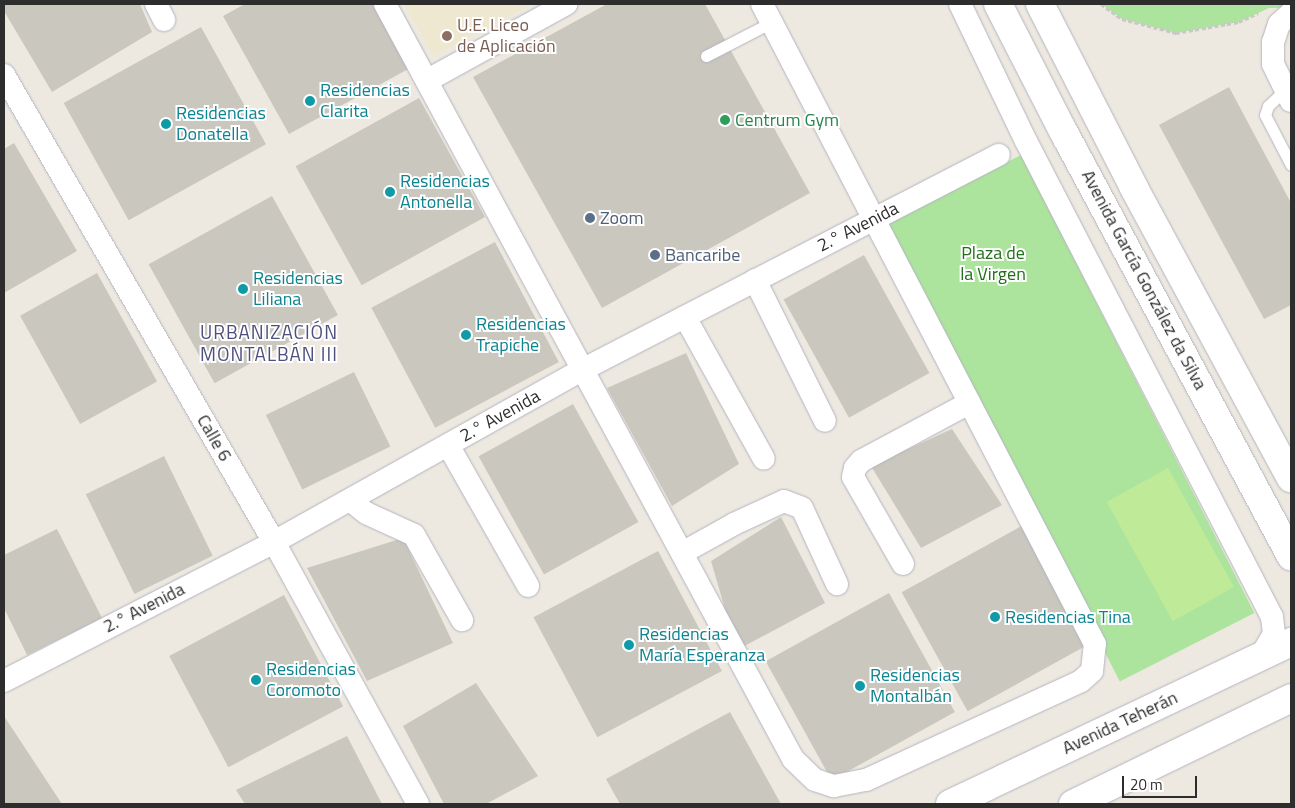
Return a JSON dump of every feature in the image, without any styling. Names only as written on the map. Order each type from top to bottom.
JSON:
[{"type":"main road","name":"Avenida García González da Silva","points":[[998,4],[1062,129],[1291,556]]},
{"type":"main road","name":"Avenida García González da Silva","points":[[1040,4],[1139,196],[1291,478]]},
{"type":"main road","name":"Avenida Teherán","points":[[950,804],[1291,642]]},
{"type":"main road","points":[[1073,804],[1291,698]]},
{"type":"street","points":[[385,4],[428,80],[582,370],[794,759],[815,780],[834,786],[866,780],[1081,682],[1092,671],[1095,657],[1088,626],[896,265],[876,218],[767,13]]},
{"type":"street","points":[[428,80],[566,4]]},
{"type":"street","points":[[960,4],[1026,141],[1272,617],[1274,634],[1260,657]]},
{"type":"street","points":[[1288,96],[1273,64],[1273,42],[1279,24],[1291,13]]},
{"type":"street","name":"Calle 6","points":[[4,75],[274,542],[418,804]]},
{"type":"street","name":"2.° Avenida","points":[[4,681],[274,542],[582,370],[999,155]]},
{"type":"street","points":[[755,280],[825,421]]},
{"type":"street","points":[[686,317],[764,459]]},
{"type":"street","points":[[903,564],[853,477],[854,468],[861,461],[969,403]]},
{"type":"street","points":[[448,445],[528,586]]},
{"type":"street","points":[[350,500],[366,513],[414,535],[462,620]]},
{"type":"street","points":[[682,553],[734,524],[784,501],[802,508],[837,584]]},
{"type":"lane","points":[[706,56],[767,13]]},
{"type":"lane","points":[[1288,96],[1268,106],[1265,115],[1291,165]]},
{"type":"path","points":[[1102,4],[1122,19],[1176,33],[1239,22],[1262,11]]},
{"type":"shaded area","name":"U.E. Liceo de Aplicación","points":[[404,4],[533,4],[433,56]]},
{"type":"green space","points":[[1101,4],[1285,4],[1291,8],[1269,8],[1239,22],[1176,33],[1122,19]]},
{"type":"green space","name":"Plaza de la Virgen","points":[[1021,155],[1254,613],[1120,682],[886,224]]},
{"type":"green space","points":[[1168,468],[1234,587],[1173,621],[1107,502]]},
{"type":"building","points":[[4,4],[140,4],[152,32],[52,92],[4,11]]},
{"type":"building","name":"Residencias Clarita","points":[[245,4],[378,4],[412,67],[289,134],[223,16]]},
{"type":"building","points":[[607,4],[705,4],[810,193],[602,308],[473,77]]},
{"type":"building","name":"Residencias Donatella","points":[[201,27],[266,144],[129,220],[64,103]]},
{"type":"building","points":[[1229,87],[1291,203],[1291,305],[1264,319],[1159,125]]},
{"type":"building","name":"Residencias Antonella","points":[[419,98],[485,217],[362,285],[296,166]]},
{"type":"building","points":[[14,143],[77,251],[4,293],[4,149]]},
{"type":"building","name":"Residencias Liliana","points":[[272,196],[338,315],[215,383],[149,264]]},
{"type":"building","name":"Residencias Trapiche","points":[[495,242],[559,362],[435,428],[371,308]]},
{"type":"building","points":[[864,255],[929,373],[849,418],[784,300]]},
{"type":"building","points":[[97,273],[157,381],[80,424],[20,316]]},
{"type":"building","points":[[686,353],[739,464],[672,506],[607,388]]},
{"type":"building","points":[[354,372],[390,447],[302,490],[266,415]]},
{"type":"building","points":[[573,404],[638,522],[544,574],[479,456]]},
{"type":"building","points":[[952,429],[1002,505],[921,548],[871,466]]},
{"type":"building","points":[[164,456],[213,556],[134,594],[86,494]]},
{"type":"building","points":[[781,517],[825,603],[737,650],[711,561]]},
{"type":"building","name":"Residencias Tina","points":[[1025,524],[1091,643],[968,711],[902,592]]},
{"type":"building","points":[[57,529],[102,618],[27,655],[4,608],[4,555]]},
{"type":"building","points":[[403,538],[453,643],[367,681],[307,568]]},
{"type":"building","name":"Residencias María Esperanza","points":[[658,551],[722,671],[597,737],[534,617]]},
{"type":"building","name":"Residencias Montalbán","points":[[889,593],[955,712],[832,780],[766,661]]},
{"type":"building","name":"Residencias Coromoto","points":[[284,595],[343,706],[228,767],[169,656]]},
{"type":"building","points":[[476,683],[538,776],[486,804],[444,804],[403,726]]},
{"type":"building","points":[[730,712],[781,804],[620,804],[606,779]]},
{"type":"building","points":[[4,716],[62,804],[4,804]]},
{"type":"building","points":[[347,736],[382,804],[245,804],[236,790]]},
{"type":"place","name":"U.E. Liceo de Aplicación","points":[[447,36]]},
{"type":"place","name":"Residencias Clarita","points":[[310,101]]},
{"type":"place","name":"Centrum Gym","points":[[725,120]]},
{"type":"place","name":"Residencias Donatella","points":[[166,124]]},
{"type":"place","name":"Residencias Antonella","points":[[390,192]]},
{"type":"place","name":"Zoom","points":[[590,218]]},
{"type":"place","name":"Bancaribe","points":[[655,255]]},
{"type":"place","name":"Residencias Liliana","points":[[243,289]]},
{"type":"place","name":"Residencias Trapiche","points":[[466,335]]},
{"type":"place","name":"Residencias Tina","points":[[995,617]]},
{"type":"place","name":"Residencias María Esperanza","points":[[629,645]]},
{"type":"place","name":"Residencias Coromoto","points":[[256,680]]},
{"type":"place","name":"Residencias Montalbán","points":[[860,686]]},
{"type":"district","name":"URBANIZACIÓN MONTALBÁN III","points":[[269,343]]}]
